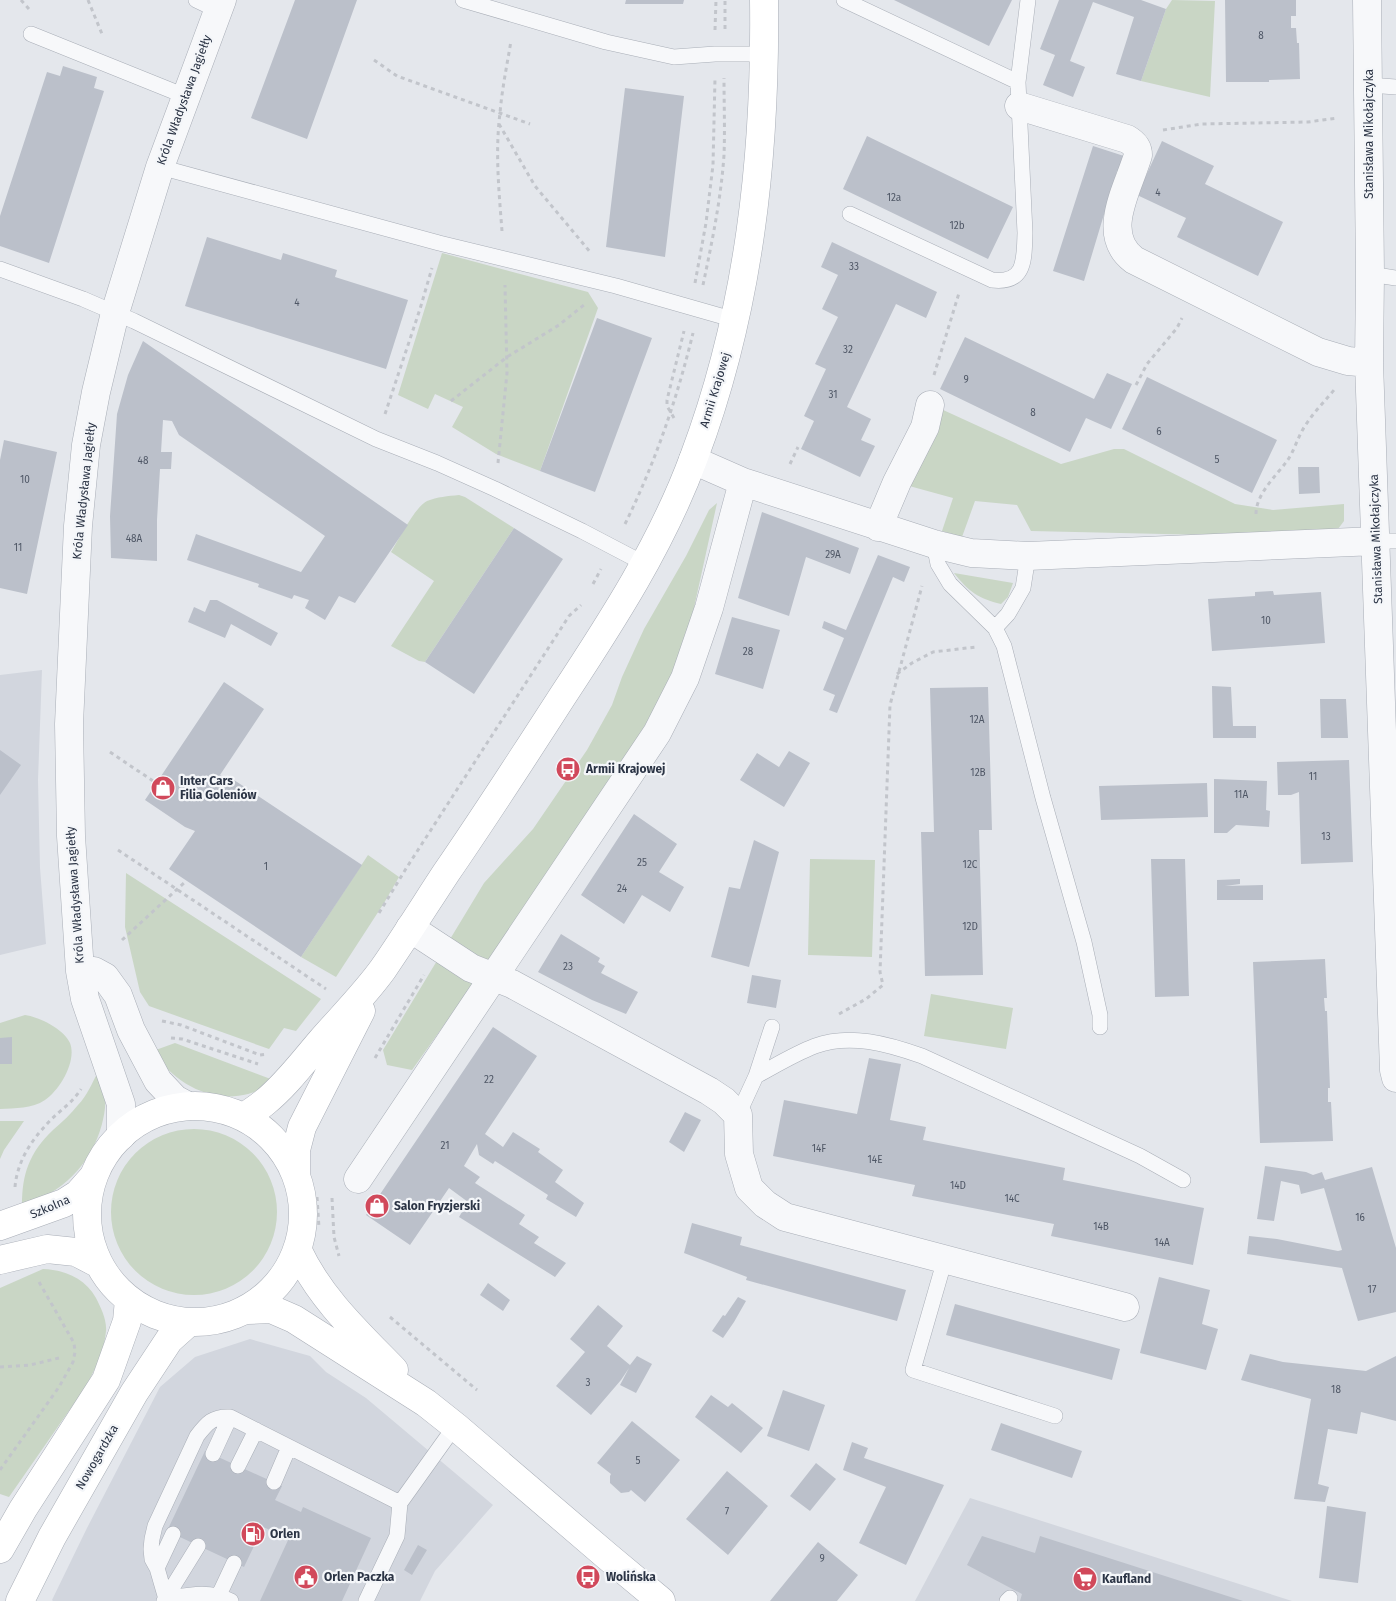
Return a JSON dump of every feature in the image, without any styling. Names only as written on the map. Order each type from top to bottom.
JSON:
[{"type":"street","name":"Armii Krajowej","points":[[244,1117],[266,1102],[291,1077],[381,972],[591,652],[645,564],[693,460],[715,397],[735,320],[755,204],[762,129],[764,0]]},
{"type":"street","name":"Stanisława Mikołajczyka","points":[[1367,0],[1369,85],[1383,276],[1369,363],[1386,541],[1382,697],[1390,775],[1394,1070],[1396,1078]]},
{"type":"street","name":"Króla Władysława Jagiełły","points":[[121,1136],[121,1104],[85,999],[80,971],[71,836],[69,724],[78,526],[86,445],[96,392],[115,313],[160,167],[185,96],[212,4]]},
{"type":"street","points":[[1019,94],[1127,139],[1136,146],[1138,155],[1125,192],[1116,228],[1118,239],[1126,254],[1195,292],[1318,352],[1348,361],[1369,363]]},
{"type":"street","points":[[878,527],[897,482],[925,426],[930,405]]},
{"type":"street","points":[[693,460],[744,482],[878,527],[936,554],[971,553],[1028,556],[1386,541]]},
{"type":"street","points":[[358,1179],[657,733],[685,678],[709,608],[744,482]]},
{"type":"street","points":[[410,928],[471,968],[512,984],[709,1091],[724,1101],[738,1115],[739,1154],[749,1188],[765,1204],[785,1216],[1125,1306]]},
{"type":"street","name":"Króla Władysława Jagiełły","points":[[80,971],[94,971],[106,977],[118,995],[132,1030],[158,1081],[175,1099],[188,1106]]},
{"type":"street","points":[[296,1173],[296,1150],[302,1127],[381,972]]},
{"type":"street","points":[[188,1106],[216,1108],[244,1117],[266,1131],[283,1150],[296,1173],[303,1199],[304,1225],[298,1250],[286,1274],[268,1294],[246,1310],[218,1320],[188,1323],[157,1316],[129,1300],[112,1284],[99,1264],[89,1235],[87,1206],[94,1177],[105,1155],[121,1136],[141,1120],[163,1110],[188,1106]]},
{"type":"street","name":"Szkolna","points":[[0,1226],[64,1203],[78,1194],[94,1177]]},
{"type":"street","points":[[0,1260],[47,1250],[76,1252],[99,1264]]},
{"type":"street","points":[[298,1250],[306,1270],[320,1290],[348,1323],[426,1403]]},
{"type":"street","points":[[0,1549],[22,1509],[106,1380],[127,1321],[129,1300]]},
{"type":"street","points":[[246,1310],[271,1310],[294,1320],[426,1403],[456,1426],[661,1601]]},
{"type":"street","name":"Nowogardzka","points":[[20,1601],[52,1537],[134,1393],[170,1340],[188,1323]]},
{"type":"lane","points":[[463,0],[482,3],[606,42],[674,57],[725,53],[764,54]]},
{"type":"lane","points":[[844,0],[1019,94]]},
{"type":"lane","points":[[850,214],[992,280],[999,281],[1014,277],[1022,268],[1025,233],[1019,94],[1028,0]]},
{"type":"lane","points":[[31,34],[185,96]]},
{"type":"lane","points":[[1369,85],[1396,87]]},
{"type":"lane","points":[[160,167],[440,244],[616,286],[735,320]]},
{"type":"lane","points":[[0,269],[83,299],[115,313],[376,439],[437,463],[495,489],[645,564]]},
{"type":"lane","points":[[936,554],[950,584],[995,628],[1004,646],[1043,798],[1084,942],[1100,1015],[1100,1027]]},
{"type":"lane","points":[[995,628],[1008,614],[1023,588],[1028,556]]},
{"type":"lane","points":[[738,1115],[756,1076],[772,1027]]},
{"type":"lane","points":[[756,1076],[816,1046],[860,1040],[891,1045],[922,1056],[1140,1156],[1182,1180]]},
{"type":"lane","points":[[945,1259],[913,1370],[1055,1416]]},
{"type":"lane","points":[[165,1600],[157,1568],[152,1559],[151,1549],[155,1526],[189,1450],[206,1423],[213,1419],[230,1417],[400,1503]]},
{"type":"lane","points":[[213,1454],[230,1417]]},
{"type":"lane","points":[[366,1601],[397,1536],[400,1503],[456,1426]]},
{"type":"lane","points":[[238,1466],[256,1430]]},
{"type":"lane","points":[[274,1482],[289,1447]]},
{"type":"lane","points":[[157,1568],[173,1534]]},
{"type":"lane","points":[[165,1600],[198,1546]]},
{"type":"lane","points":[[165,1600],[193,1594],[225,1598],[234,1563]]},
{"type":"path","points":[[591,588],[636,502],[669,421],[698,309],[712,239],[724,155],[725,0]]},
{"type":"path","points":[[374,60],[397,76],[530,124]]},
{"type":"path","points":[[1127,139],[1152,132],[1202,124],[1308,122],[1346,116]]},
{"type":"path","points":[[451,401],[506,357],[559,325],[587,302],[616,286],[605,270],[535,186],[499,123]]},
{"type":"path","points":[[376,439],[440,244]]},
{"type":"path","points":[[930,405],[929,392],[956,300],[968,270]]},
{"type":"path","points":[[1136,385],[1147,364],[1177,328],[1195,292]]},
{"type":"path","points":[[1256,545],[1256,506],[1272,479],[1288,459],[1307,422],[1336,388]]},
{"type":"path","points":[[834,1016],[866,999],[883,985],[880,972],[890,705],[926,572],[936,554]]},
{"type":"path","points":[[584,608],[586,601]]},
{"type":"path","points":[[897,674],[912,663],[933,652],[1004,646]]},
{"type":"path","points":[[110,752],[156,783]]},
{"type":"path","points":[[118,850],[328,990]]},
{"type":"path","points":[[122,940],[186,881]]},
{"type":"path","points":[[155,1022],[173,1023],[260,1055],[272,1054],[268,1060]]},
{"type":"path","points":[[331,1189],[334,1237],[340,1259]]},
{"type":"path","points":[[317,1191],[319,1230]]},
{"type":"path","points":[[390,1317],[476,1390]]},
{"type":"path","points":[[0,1367],[30,1365],[60,1358]]},
{"type":"path","points":[[0,1470],[59,1387],[72,1362]]},
{"type":"shaded area","points":[[42,670],[38,780],[40,868],[46,944],[0,955],[0,675]]},
{"type":"shaded area","points":[[250,1339],[310,1356],[326,1372],[366,1398],[493,1505],[435,1571],[420,1601],[53,1601],[87,1528],[160,1387],[195,1357]]},
{"type":"shaded area","points":[[970,1498],[1292,1601],[915,1601]]},
{"type":"green space","points":[[1172,0],[1215,1],[1210,97],[1141,81],[1166,9]]},
{"type":"green space","points":[[442,253],[588,292],[598,308],[540,471],[496,454],[452,427],[463,407],[435,394],[428,409],[398,395]]},
{"type":"green space","points":[[941,409],[1061,464],[1114,449],[1124,449],[1235,504],[1273,510],[1344,504],[1344,521],[1338,529],[1208,535],[1031,531],[1017,505],[975,501],[962,537],[942,531],[953,498],[902,484]]},
{"type":"green space","points":[[459,495],[514,528],[425,662],[419,661],[391,646],[434,581],[391,552],[412,516],[422,504],[447,496]]},
{"type":"green space","points":[[717,503],[690,626],[673,681],[591,811],[412,1070],[387,1065],[383,1050],[484,883],[533,829],[587,750],[612,705],[622,677],[644,629],[686,556],[709,510]]},
{"type":"green space","points":[[954,573],[1013,583],[1008,597],[1001,604],[986,600],[974,593]]},
{"type":"green space","points":[[368,855],[399,877],[336,977],[301,957]]},
{"type":"green space","points":[[810,859],[875,860],[872,957],[808,955]]},
{"type":"green space","points":[[126,873],[321,999],[296,1031],[284,1028],[269,1049],[149,1006],[140,992],[125,927]]},
{"type":"green space","points":[[931,994],[1013,1008],[1006,1049],[924,1036]]},
{"type":"green space","points":[[25,1015],[51,1024],[67,1038],[72,1050],[69,1066],[61,1082],[45,1100],[29,1107],[0,1109],[0,1064],[12,1064],[12,1038],[0,1038],[0,1023]]},
{"type":"green space","points":[[175,1043],[276,1081],[248,1094],[220,1096],[207,1093],[182,1081],[161,1062],[153,1051]]},
{"type":"green space","points":[[98,1072],[105,1108],[97,1139],[90,1152],[73,1176],[62,1185],[50,1193],[22,1206],[25,1174],[38,1147],[87,1094]]},
{"type":"green space","points":[[0,1121],[24,1121],[0,1159]]},
{"type":"green space","points":[[194,1129],[218,1133],[233,1139],[258,1160],[267,1173],[273,1188],[277,1212],[273,1236],[267,1251],[246,1276],[233,1285],[218,1291],[194,1295],[170,1291],[155,1285],[130,1264],[121,1251],[115,1236],[111,1212],[115,1188],[121,1173],[142,1148],[155,1139],[170,1133]]},
{"type":"green space","points":[[43,1269],[67,1273],[86,1285],[102,1310],[106,1331],[100,1357],[88,1382],[9,1497],[0,1494],[0,1288]]},
{"type":"building","points":[[295,0],[357,0],[307,139],[251,118]]},
{"type":"building","points":[[626,0],[684,0],[683,4],[625,4]]},
{"type":"building","points":[[894,0],[1012,0],[989,46]]},
{"type":"building","points":[[1059,0],[1141,0],[1166,9],[1141,81],[1116,74],[1134,17],[1093,2],[1070,61],[1085,67],[1073,97],[1043,85],[1055,55],[1040,49]]},
{"type":"building","points":[[1225,0],[1296,0],[1296,16],[1291,16],[1291,28],[1296,28],[1297,43],[1299,43],[1300,79],[1269,80],[1269,82],[1226,82]]},
{"type":"building","points":[[63,66],[97,77],[94,88],[104,91],[49,263],[0,246],[0,216],[47,72],[60,76]]},
{"type":"building","points":[[625,88],[684,96],[665,257],[606,247]]},
{"type":"building","points":[[867,136],[1013,207],[988,259],[843,189]]},
{"type":"building","points":[[1162,141],[1214,166],[1205,184],[1283,222],[1258,276],[1177,237],[1186,218],[1137,195]]},
{"type":"building","points":[[1093,146],[1124,156],[1119,172],[1117,171],[1084,281],[1053,271]]},
{"type":"building","points":[[207,237],[281,260],[283,253],[337,270],[335,277],[408,300],[386,369],[185,306]]},
{"type":"building","points":[[832,242],[937,292],[926,318],[896,304],[847,407],[871,419],[861,440],[875,446],[860,477],[801,449],[814,421],[804,416],[826,369],[815,364],[838,317],[822,309],[838,275],[821,267]]},
{"type":"building","points":[[597,318],[652,338],[595,492],[540,471]]},
{"type":"building","points":[[965,337],[1094,399],[1107,373],[1132,384],[1111,429],[1086,418],[1070,452],[940,389]]},
{"type":"building","points":[[143,341],[408,525],[355,603],[339,596],[325,620],[305,608],[309,600],[294,595],[292,599],[258,587],[259,584],[187,560],[196,534],[301,572],[325,536],[179,435],[172,421],[163,420],[161,452],[172,452],[171,469],[160,469],[157,561],[111,558],[110,516],[117,414],[128,375]]},
{"type":"building","points":[[1147,377],[1277,440],[1252,493],[1122,429]]},
{"type":"building","points":[[4,440],[57,452],[27,594],[0,588],[0,460]]},
{"type":"building","points":[[1298,467],[1319,467],[1320,493],[1299,494]]},
{"type":"building","points":[[762,512],[859,548],[850,574],[806,557],[789,616],[738,598]]},
{"type":"building","points":[[514,528],[563,559],[474,694],[425,662]]},
{"type":"building","points":[[878,555],[910,567],[904,582],[893,577],[837,713],[829,710],[835,695],[823,690],[844,638],[822,628],[824,621],[846,630]]},
{"type":"building","points":[[1273,591],[1274,595],[1321,592],[1325,643],[1212,651],[1208,599],[1255,596],[1255,592]]},
{"type":"building","points":[[210,600],[217,600],[278,633],[271,646],[231,624],[225,638],[188,622],[194,607],[205,612]]},
{"type":"building","points":[[732,617],[780,630],[763,689],[715,674]]},
{"type":"building","points":[[224,682],[264,709],[220,775],[228,781],[231,778],[362,865],[301,957],[169,869],[195,831],[185,827],[145,800]]},
{"type":"building","points":[[1212,686],[1231,687],[1233,726],[1256,726],[1256,738],[1213,738]]},
{"type":"building","points":[[988,687],[992,830],[979,830],[983,975],[925,976],[921,832],[934,832],[930,688]]},
{"type":"building","points":[[1320,699],[1346,699],[1348,738],[1321,738]]},
{"type":"building","points":[[0,750],[21,765],[0,795]]},
{"type":"building","points":[[789,751],[810,763],[784,807],[740,780],[757,753],[779,767]]},
{"type":"building","points":[[1349,760],[1353,862],[1301,864],[1299,792],[1291,795],[1278,795],[1277,762]]},
{"type":"building","points":[[1214,779],[1267,781],[1266,810],[1270,811],[1269,827],[1236,825],[1227,833],[1214,833]]},
{"type":"building","points":[[1207,783],[1208,817],[1101,820],[1099,786]]},
{"type":"building","points":[[634,814],[677,844],[659,872],[684,887],[670,912],[642,895],[624,924],[581,895]]},
{"type":"building","points":[[754,840],[779,852],[749,967],[711,957],[729,887],[740,889]]},
{"type":"building","points":[[1151,859],[1185,859],[1189,996],[1155,997]]},
{"type":"building","points":[[1240,879],[1240,884],[1225,886],[1263,885],[1263,900],[1217,900],[1217,880]]},
{"type":"building","points":[[561,934],[600,958],[598,962],[605,966],[601,973],[638,992],[626,1014],[592,1000],[538,972]]},
{"type":"building","points":[[1325,959],[1327,998],[1324,998],[1325,1011],[1327,1011],[1330,1088],[1328,1088],[1328,1102],[1331,1102],[1333,1141],[1260,1143],[1253,962]]},
{"type":"building","points":[[752,975],[781,980],[776,1008],[747,1003]]},
{"type":"building","points":[[493,1027],[537,1056],[485,1134],[503,1147],[513,1132],[540,1149],[538,1152],[563,1170],[555,1182],[584,1203],[576,1217],[546,1199],[548,1195],[495,1161],[493,1164],[479,1155],[477,1144],[464,1166],[480,1177],[475,1183],[525,1215],[519,1224],[539,1237],[534,1243],[566,1263],[555,1277],[459,1217],[468,1202],[449,1188],[410,1245],[366,1215]]},
{"type":"building","points":[[12,1037],[12,1064],[0,1064],[0,1038]]},
{"type":"building","points":[[869,1058],[901,1064],[890,1120],[926,1127],[923,1140],[1065,1168],[1063,1180],[1204,1208],[1193,1265],[1051,1236],[1054,1224],[912,1196],[915,1185],[773,1156],[784,1100],[857,1114]]},
{"type":"building","points":[[685,1112],[701,1120],[684,1152],[669,1142]]},
{"type":"building","points":[[1265,1166],[1306,1172],[1313,1175],[1322,1172],[1325,1180],[1372,1167],[1396,1248],[1396,1312],[1358,1321],[1342,1268],[1247,1254],[1249,1236],[1277,1239],[1338,1251],[1342,1250],[1324,1188],[1301,1194],[1299,1185],[1281,1181],[1274,1221],[1257,1219]]},
{"type":"building","points":[[692,1223],[742,1237],[740,1245],[906,1290],[897,1321],[746,1280],[747,1277],[684,1253]]},
{"type":"building","points":[[1159,1277],[1210,1290],[1202,1324],[1218,1329],[1206,1370],[1140,1353]]},
{"type":"building","points":[[488,1283],[510,1300],[503,1311],[480,1295]]},
{"type":"building","points":[[738,1297],[746,1301],[723,1338],[712,1331]]},
{"type":"building","points":[[955,1304],[1120,1349],[1112,1380],[946,1335]]},
{"type":"building","points":[[598,1305],[623,1326],[607,1346],[630,1365],[637,1356],[652,1364],[636,1393],[620,1385],[629,1368],[591,1415],[556,1386],[585,1352],[570,1339]]},
{"type":"building","points":[[1250,1354],[1283,1362],[1366,1371],[1396,1356],[1396,1421],[1361,1412],[1357,1434],[1328,1429],[1318,1484],[1329,1487],[1325,1502],[1294,1499],[1311,1399],[1241,1380]]},
{"type":"building","points":[[783,1390],[825,1405],[809,1451],[767,1436]]},
{"type":"building","points":[[711,1395],[728,1407],[732,1403],[763,1428],[741,1453],[695,1417]]},
{"type":"building","points":[[632,1421],[680,1460],[645,1502],[631,1490],[621,1493],[610,1483],[611,1474],[597,1463]]},
{"type":"building","points":[[1001,1423],[1082,1451],[1072,1478],[991,1450]]},
{"type":"building","points":[[852,1442],[868,1448],[864,1458],[944,1485],[906,1565],[859,1543],[886,1487],[843,1470]]},
{"type":"building","points":[[205,1451],[282,1486],[275,1500],[301,1512],[303,1507],[371,1538],[342,1601],[260,1601],[289,1538],[263,1527],[244,1567],[167,1531]]},
{"type":"building","points":[[816,1463],[836,1479],[810,1511],[790,1496]]},
{"type":"building","points":[[727,1471],[768,1506],[728,1555],[686,1519]]},
{"type":"building","points":[[1327,1506],[1366,1512],[1358,1583],[1319,1578]]},
{"type":"building","name":"Kaufland","points":[[982,1536],[1035,1553],[1040,1536],[1243,1601],[1020,1601],[1022,1594],[967,1565]]},
{"type":"building","points":[[818,1542],[858,1575],[837,1601],[770,1601]]},
{"type":"building","points":[[418,1545],[427,1550],[412,1575],[404,1570]]},
{"type":"place","name":"Armii Krajowej","points":[[568,769]]},
{"type":"place","name":"Inter Cars Filia Goleniów","points":[[163,788]]},
{"type":"place","name":"Salon Fryzjerski","points":[[377,1206]]},
{"type":"place","name":"Orlen","points":[[253,1534]]},
{"type":"place","name":"Orlen Paczka","points":[[306,1577]]},
{"type":"place","name":"Wolińska","points":[[588,1577]]},
{"type":"place","name":"Kaufland","points":[[1085,1579]]}]
